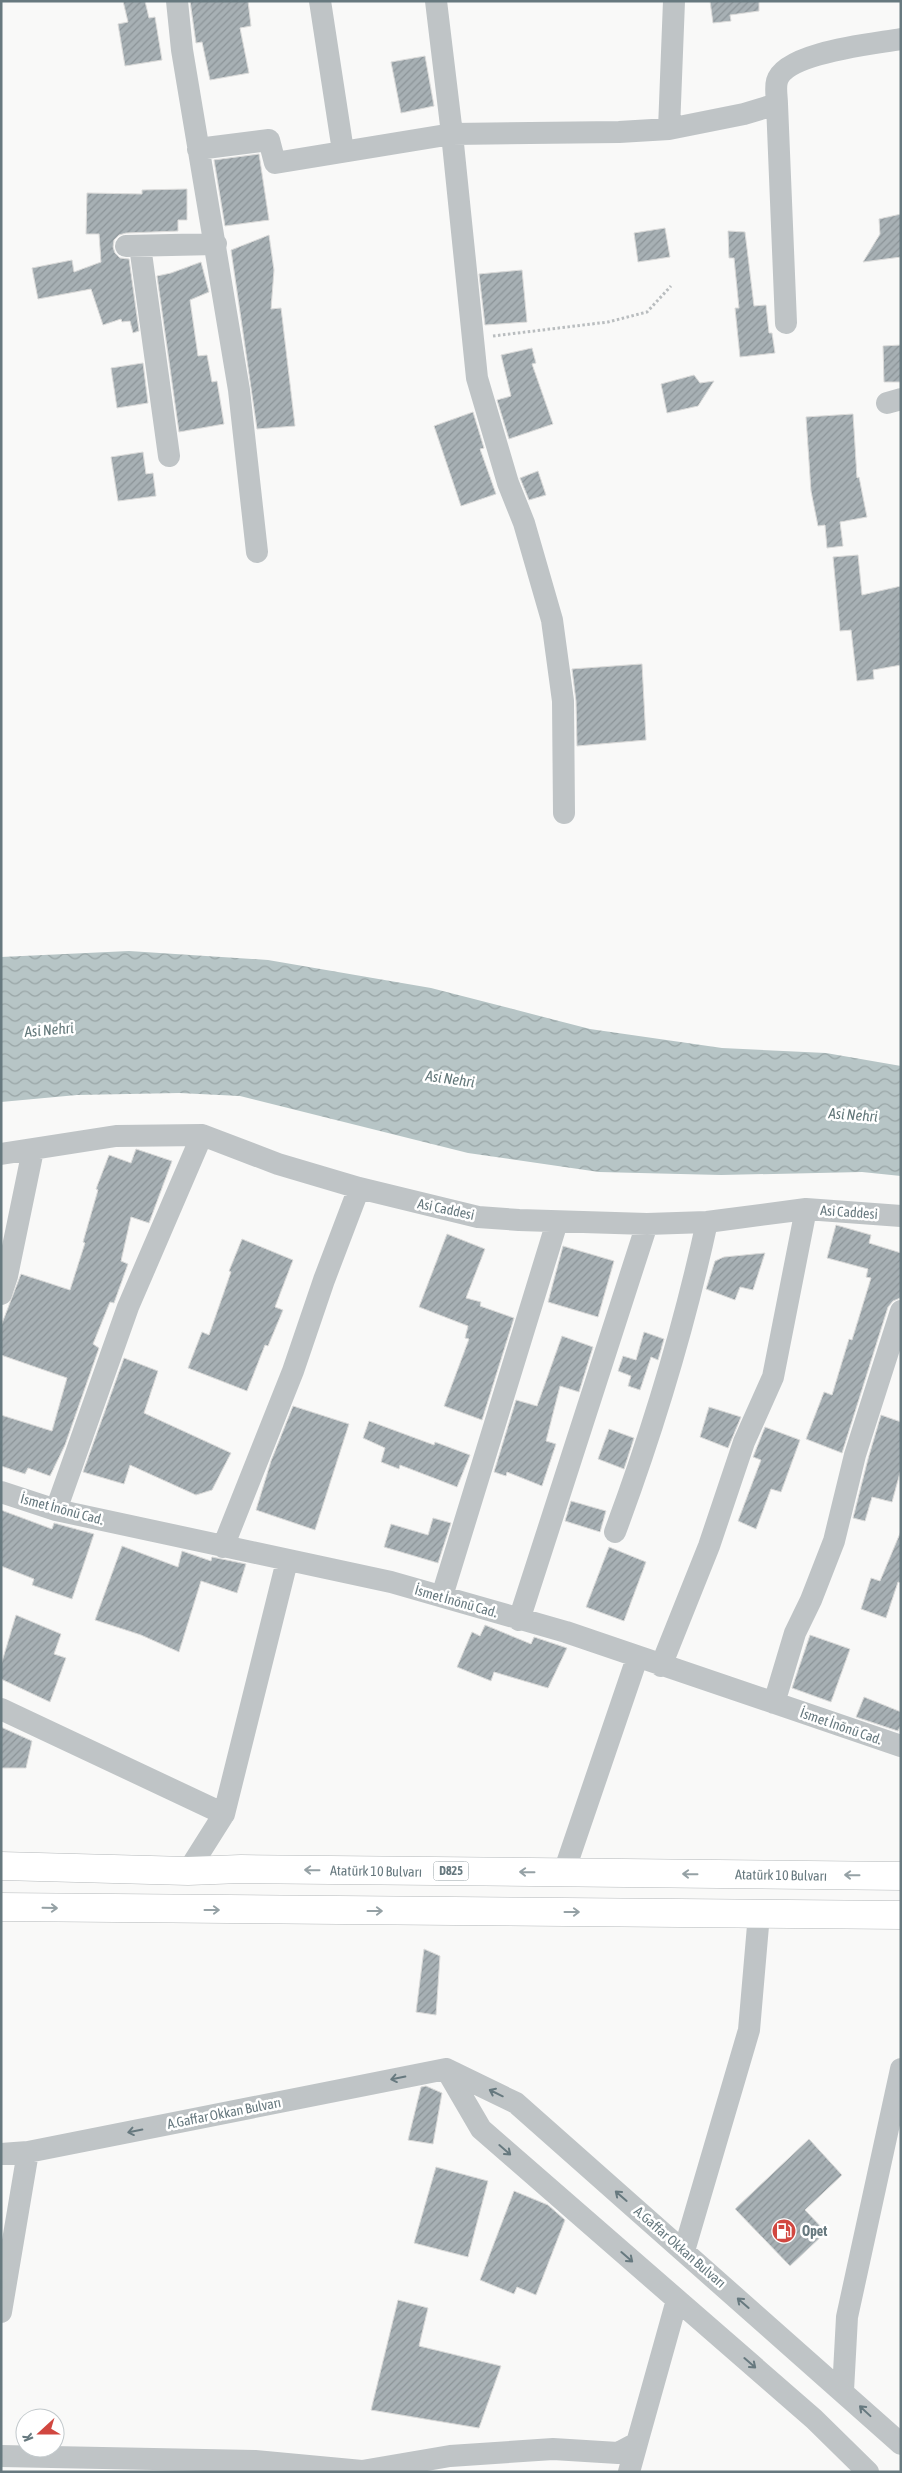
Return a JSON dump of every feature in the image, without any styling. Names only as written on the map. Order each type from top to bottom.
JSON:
[{"type":"highway","name":"Atatürk 10 Bulvarı","points":[[1,1866],[188,1871],[241,1869],[901,1876]]},
{"type":"highway","points":[[1,1907],[901,1915]]},
{"type":"street","points":[[177,1],[182,50],[239,390],[257,552]]},
{"type":"street","points":[[320,1],[343,151]]},
{"type":"street","points":[[436,1],[452,134],[477,378],[508,483],[524,523],[552,620],[563,702],[564,813]]},
{"type":"street","points":[[669,128],[674,1]]},
{"type":"street","points":[[786,323],[777,81],[787,66],[813,55],[901,40]]},
{"type":"street","points":[[198,149],[269,140],[275,163],[452,134],[619,132],[669,128],[744,114],[777,104]]},
{"type":"street","points":[[169,456],[133,246],[216,244]]},
{"type":"street","points":[[56,1510],[128,1308],[202,1135]]},
{"type":"street","name":"Asi Caddesi","points":[[1,1154],[116,1136],[202,1135],[278,1164],[359,1188],[478,1216],[557,1222],[647,1224],[707,1222],[806,1209],[901,1216]]},
{"type":"street","points":[[1,1294],[7,1276],[33,1150]]},
{"type":"street","points":[[223,1547],[293,1371],[324,1280],[359,1188]]},
{"type":"street","points":[[661,1666],[709,1546],[744,1442],[773,1377],[806,1209]]},
{"type":"street","points":[[442,1596],[557,1222]]},
{"type":"street","points":[[615,1532],[667,1383],[694,1283],[707,1222]]},
{"type":"street","points":[[519,1620],[647,1224]]},
{"type":"street","points":[[774,1702],[795,1633],[811,1600],[834,1541],[855,1456],[901,1311]]},
{"type":"street","name":"İsmet İnönü Cad.","points":[[1,1492],[56,1510],[391,1582],[442,1596],[519,1620],[566,1632],[637,1658],[774,1702],[901,1746]]},
{"type":"street","points":[[188,1871],[224,1814],[287,1561]]},
{"type":"street","points":[[564,1872],[637,1658]]},
{"type":"street","points":[[1,1709],[224,1814]]},
{"type":"street","points":[[684,2251],[749,2030],[759,1914]]},
{"type":"street","points":[[446,2069],[481,2129],[814,2419],[868,2472]]},
{"type":"street","name":"A.Gaffar Okkan Bulvarı","points":[[1,2154],[28,2152],[446,2069],[516,2103],[901,2444]]},
{"type":"street","points":[[843,2391],[847,2317],[901,2069]]},
{"type":"street","points":[[1,2312],[28,2152]]},
{"type":"street","points":[[629,2472],[677,2300]]},
{"type":"street","points":[[1,2456],[362,2471],[450,2456],[543,2449],[618,2453],[637,2443]]},
{"type":"path","points":[[472,338],[618,320],[647,312],[671,286]]},
{"type":"water","name":"Asi Nehri","points":[[129,951],[268,960],[431,988],[590,1029],[722,1048],[826,1053],[901,1066],[901,1176],[862,1172],[721,1175],[599,1172],[468,1153],[240,1096],[179,1093],[77,1095],[1,1102],[1,957]]},
{"type":"building","points":[[123,1],[145,1],[149,18],[155,17],[162,60],[125,66],[118,24],[128,22]]},
{"type":"building","points":[[190,1],[248,1],[251,26],[240,28],[249,73],[210,80],[202,42],[196,43]]},
{"type":"building","points":[[710,1],[759,1],[759,11],[730,15],[731,21],[713,23]]},
{"type":"building","points":[[425,56],[434,106],[401,113],[391,62]]},
{"type":"building","points":[[259,154],[269,220],[225,226],[214,160]]},
{"type":"building","points":[[187,189],[187,220],[178,220],[178,231],[126,233],[119,235],[114,240],[113,247],[115,253],[120,258],[129,259],[139,331],[133,333],[130,321],[122,322],[121,319],[103,325],[91,289],[38,299],[32,268],[72,260],[74,272],[101,262],[99,234],[86,234],[87,193],[142,194],[142,190]]},
{"type":"building","points":[[901,214],[901,257],[863,262],[880,234],[879,219]]},
{"type":"building","points":[[665,228],[670,257],[638,262],[634,233]]},
{"type":"building","points":[[728,231],[745,232],[754,306],[766,305],[769,333],[772,333],[775,353],[740,357],[735,308],[739,308],[734,258],[729,258]]},
{"type":"building","points":[[269,235],[274,270],[271,309],[281,308],[295,426],[257,429],[231,250]]},
{"type":"building","points":[[201,262],[209,292],[190,300],[198,356],[207,355],[212,382],[217,381],[224,424],[179,432],[157,276]]},
{"type":"building","points":[[522,270],[527,322],[485,325],[479,274]]},
{"type":"building","points":[[901,345],[901,382],[884,382],[883,346]]},
{"type":"building","points":[[532,348],[536,363],[532,364],[553,424],[509,439],[497,400],[511,396],[501,355]]},
{"type":"building","points":[[143,363],[148,403],[117,408],[111,368]]},
{"type":"building","points":[[694,375],[700,383],[714,381],[698,406],[667,413],[661,384]]},
{"type":"building","points":[[473,412],[484,448],[480,449],[496,494],[461,506],[434,426]]},
{"type":"building","points":[[853,414],[857,478],[859,477],[867,517],[840,522],[843,546],[827,548],[825,525],[818,526],[811,491],[806,417]]},
{"type":"building","points":[[143,452],[146,474],[153,473],[156,496],[118,501],[111,457]]},
{"type":"building","points":[[538,471],[546,495],[529,500],[520,478]]},
{"type":"building","points":[[858,555],[862,595],[901,586],[901,665],[873,670],[874,679],[857,681],[851,630],[840,631],[833,557]]},
{"type":"building","points":[[642,664],[646,740],[577,746],[576,701],[572,669]]},
{"type":"building","points":[[136,1149],[172,1161],[149,1223],[131,1217],[121,1261],[128,1264],[114,1303],[110,1302],[93,1344],[99,1348],[65,1445],[50,1476],[28,1468],[25,1474],[1,1466],[1,1415],[52,1431],[67,1378],[1,1355],[1,1326],[21,1274],[70,1290],[85,1243],[83,1242],[98,1190],[96,1189],[109,1155],[131,1163]]},
{"type":"building","points":[[836,1225],[871,1235],[869,1243],[901,1253],[901,1295],[900,1298],[893,1301],[888,1307],[842,1453],[806,1439],[824,1392],[832,1395],[849,1339],[852,1340],[871,1278],[866,1277],[868,1269],[827,1258]]},
{"type":"building","points":[[447,1234],[485,1249],[466,1298],[481,1302],[480,1306],[514,1318],[482,1420],[444,1406],[469,1339],[465,1338],[468,1326],[419,1307]]},
{"type":"building","points":[[242,1239],[293,1260],[275,1307],[283,1310],[268,1346],[265,1345],[247,1391],[188,1368],[202,1332],[209,1335],[231,1272],[229,1271]]},
{"type":"building","points":[[563,1246],[614,1261],[598,1317],[548,1302]]},
{"type":"building","points":[[765,1253],[753,1290],[740,1287],[735,1300],[706,1289],[715,1261],[724,1257]]},
{"type":"building","points":[[644,1332],[664,1339],[658,1360],[651,1357],[640,1390],[628,1386],[631,1376],[618,1371],[623,1356],[636,1360]]},
{"type":"building","points":[[562,1336],[593,1347],[579,1392],[560,1386],[546,1441],[556,1444],[542,1486],[507,1472],[506,1476],[494,1472],[516,1400],[537,1406]]},
{"type":"building","points":[[124,1358],[158,1371],[144,1413],[231,1453],[212,1490],[196,1495],[130,1465],[124,1484],[83,1472]]},
{"type":"building","points":[[293,1406],[349,1424],[315,1530],[256,1510],[271,1461]]},
{"type":"building","points":[[709,1407],[741,1417],[728,1448],[700,1437]]},
{"type":"building","points":[[881,1415],[901,1422],[901,1469],[892,1502],[872,1497],[865,1521],[853,1518]]},
{"type":"building","points":[[369,1421],[434,1445],[435,1442],[470,1455],[457,1487],[400,1465],[399,1469],[381,1462],[385,1448],[363,1438]]},
{"type":"building","points":[[765,1427],[800,1440],[781,1492],[771,1489],[756,1529],[738,1521],[761,1460],[753,1457]]},
{"type":"building","points":[[609,1429],[634,1438],[624,1469],[598,1459]]},
{"type":"building","points":[[571,1501],[606,1511],[600,1532],[565,1521]]},
{"type":"building","points":[[1,1510],[52,1529],[54,1523],[94,1534],[72,1599],[32,1585],[34,1579],[1,1566]]},
{"type":"building","points":[[433,1518],[451,1523],[438,1563],[384,1547],[391,1524],[428,1535]]},
{"type":"building","points":[[901,1531],[901,1583],[898,1582],[886,1618],[861,1609],[871,1578],[880,1581]]},
{"type":"building","points":[[122,1546],[178,1567],[182,1551],[211,1561],[212,1557],[246,1564],[237,1593],[201,1581],[179,1652],[141,1635],[95,1620]]},
{"type":"building","points":[[609,1547],[646,1562],[624,1621],[586,1607]]},
{"type":"building","points":[[16,1615],[61,1634],[54,1654],[66,1658],[50,1702],[1,1679],[1,1665]]},
{"type":"building","points":[[485,1625],[531,1644],[534,1637],[567,1648],[548,1688],[494,1672],[491,1681],[457,1667],[472,1632],[480,1636]]},
{"type":"building","points":[[810,1635],[850,1649],[831,1702],[792,1688]]},
{"type":"building","points":[[864,1697],[901,1712],[901,1725],[898,1731],[856,1717]]},
{"type":"building","points":[[1,1727],[32,1741],[26,1768],[1,1768]]},
{"type":"building","points":[[424,1949],[440,1956],[436,2015],[416,2012]]},
{"type":"building","points":[[426,2086],[442,2093],[433,2144],[408,2140],[421,2087]]},
{"type":"building","points":[[809,2139],[842,2175],[805,2210],[826,2232],[790,2266],[735,2209]]},
{"type":"building","points":[[436,2167],[488,2181],[468,2257],[414,2243]]},
{"type":"building","points":[[514,2191],[548,2205],[565,2220],[536,2295],[517,2287],[514,2294],[480,2280]]},
{"type":"building","points":[[398,2300],[428,2308],[419,2346],[501,2366],[479,2428],[371,2410]]},
{"type":"place","name":"Opet","points":[[784,2231]]}]
